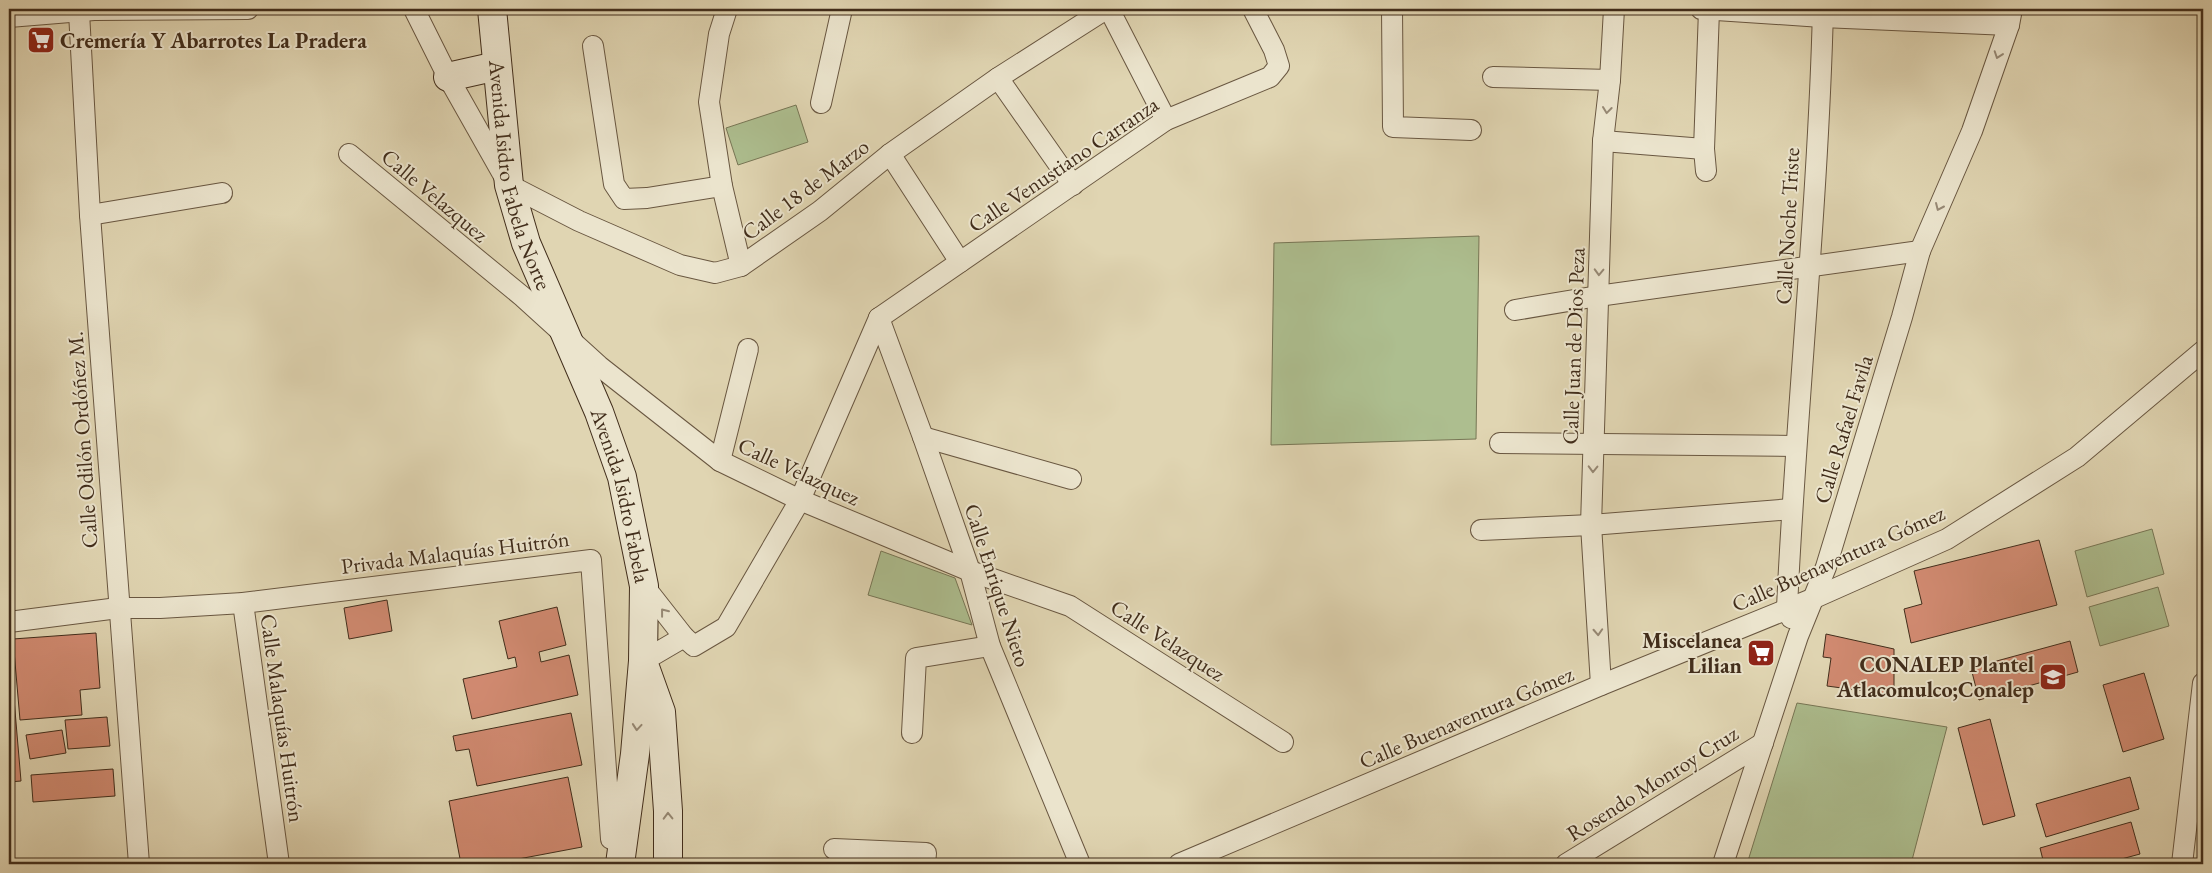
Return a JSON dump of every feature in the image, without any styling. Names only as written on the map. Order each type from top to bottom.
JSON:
[{"type":"main road","name":"Avenida Isidro Fabela Norte","points":[[492,9],[509,185],[526,244],[566,335]]},
{"type":"main road","points":[[448,77],[497,66]]},
{"type":"main road","name":"Avenida Isidro Fabela","points":[[566,335],[599,412],[622,477],[644,586],[643,661],[635,754],[622,851]]},
{"type":"main road","name":"Avenida Isidro Fabela","points":[[643,661],[661,712],[668,811],[668,857]]},
{"type":"main road","points":[[622,851],[640,834],[656,838],[668,857]]},
{"type":"street","points":[[9,17],[89,10],[247,9]]},
{"type":"street","points":[[414,9],[448,77],[509,185]]},
{"type":"street","points":[[727,9],[719,34],[709,102],[722,186],[741,266]]},
{"type":"street","points":[[821,103],[842,9]]},
{"type":"street","points":[[1108,9],[1166,120]]},
{"type":"street","name":"Calle 18 de Marzo","points":[[509,185],[579,221],[680,265],[715,274],[741,266],[820,211],[890,154],[998,78],[1108,9]]},
{"type":"street","name":"Calle Venustiano Carranza","points":[[879,318],[1166,120],[1270,77],[1279,66],[1274,50],[1253,9]]},
{"type":"street","points":[[1392,9],[1393,127],[1471,130]]},
{"type":"street","name":"Calle Juan de Dios Peza","points":[[1601,685],[1592,525],[1603,141],[1610,80],[1614,9]]},
{"type":"street","points":[[1706,171],[1704,149],[1705,9],[2011,17]]},
{"type":"street","name":"Calle Odilón Ordóñez M.","points":[[89,10],[90,215],[118,608],[139,864]]},
{"type":"street","name":"Calle Noche Triste","points":[[1798,636],[1787,608],[1795,446],[1809,267],[1823,13]]},
{"type":"street","name":"Calle Rafael Favila","points":[[1723,864],[1798,636],[1826,567],[1902,317],[1920,251],[1972,131],[2011,17]]},
{"type":"street","points":[[593,46],[614,184],[624,199],[647,198],[722,186]]},
{"type":"street","points":[[1493,77],[1610,80]]},
{"type":"street","points":[[998,78],[1073,185]]},
{"type":"street","points":[[1603,141],[1704,149]]},
{"type":"street","name":"Calle Velazquez","points":[[349,154],[523,297],[599,366],[720,461],[800,500],[970,572],[1070,606],[1283,742]]},
{"type":"street","points":[[890,154],[960,262]]},
{"type":"street","points":[[90,215],[222,193]]},
{"type":"street","points":[[1515,310],[1598,296],[1920,251]]},
{"type":"street","points":[[644,586],[684,637],[694,646],[726,627],[800,500],[879,318]]},
{"type":"street","name":"Calle Enrique Nieto","points":[[879,318],[970,572],[990,646],[1080,864]]},
{"type":"street","points":[[720,461],[748,348]]},
{"type":"street","name":"Calle Buenaventura Gómez","points":[[1179,864],[1601,685],[1812,599],[1947,540],[2077,457],[2203,351]]},
{"type":"street","points":[[923,437],[1070,479]]},
{"type":"street","points":[[1500,443],[1795,446]]},
{"type":"street","points":[[1481,530],[1592,525],[1792,509]]},
{"type":"street","name":"Privada Malaquías Huitrón","points":[[243,603],[591,560],[610,839],[622,851]]},
{"type":"street","name":"Calle Malaquías Huitrón","points":[[9,622],[118,608],[160,608],[243,603],[278,864]]},
{"type":"street","points":[[643,661],[684,637]]},
{"type":"street","points":[[912,733],[916,658],[990,646]]},
{"type":"street","points":[[2182,864],[2203,683]]},
{"type":"street","name":"Rosendo Monroy Cruz","points":[[1566,864],[1763,743]]},
{"type":"street","points":[[834,848],[926,853],[926,864]]},
{"type":"green space","points":[[796,105],[808,142],[738,165],[726,128]]},
{"type":"green space","points":[[1479,236],[1476,439],[1271,445],[1274,243]]},
{"type":"green space","points":[[2152,529],[2164,574],[2087,597],[2075,551]]},
{"type":"green space","points":[[881,551],[955,578],[972,625],[868,595]]},
{"type":"green space","points":[[2158,587],[2169,626],[2100,646],[2089,607]]},
{"type":"green space","points":[[1797,703],[1947,727],[1911,864],[1747,864]]},
{"type":"building","points":[[2039,540],[2057,605],[1911,643],[1904,609],[1922,604],[1914,571]]},
{"type":"building","points":[[387,600],[392,631],[349,639],[344,608]]},
{"type":"building","points":[[557,607],[566,645],[539,652],[541,662],[569,655],[578,695],[472,719],[463,679],[517,667],[515,657],[508,659],[499,621]]},
{"type":"building","points":[[96,633],[100,688],[80,690],[82,715],[20,720],[13,639]]},
{"type":"building","points":[[1826,634],[1894,649],[1894,695],[1827,686],[1831,658],[1823,657]]},
{"type":"building","points":[[9,640],[21,781],[9,782]]},
{"type":"building","points":[[2070,641],[2078,672],[1979,700],[1971,668]]},
{"type":"building","points":[[2144,673],[2164,739],[2123,752],[2103,685]]},
{"type":"building","points":[[571,713],[582,765],[477,786],[469,749],[456,751],[453,736]]},
{"type":"building","points":[[107,717],[110,746],[68,749],[65,720]]},
{"type":"building","points":[[1990,719],[2015,816],[1983,825],[1958,728]]},
{"type":"building","points":[[62,730],[66,753],[30,759],[26,735]]},
{"type":"building","points":[[113,769],[115,796],[33,802],[31,775]]},
{"type":"building","points":[[568,777],[582,847],[492,864],[461,864],[449,801]]},
{"type":"building","points":[[2130,777],[2139,809],[2046,837],[2036,804]]},
{"type":"building","points":[[2131,822],[2140,854],[2103,864],[2044,864],[2040,848]]},
{"type":"place","name":"Cremería Y Abarrotes La Pradera","points":[[41,40]]},
{"type":"place","name":"Miscelanea Lilian","points":[[1761,653]]},
{"type":"place","name":"CONALEP Plantel Atlacomulco;Conalep","points":[[2053,677]]}]
